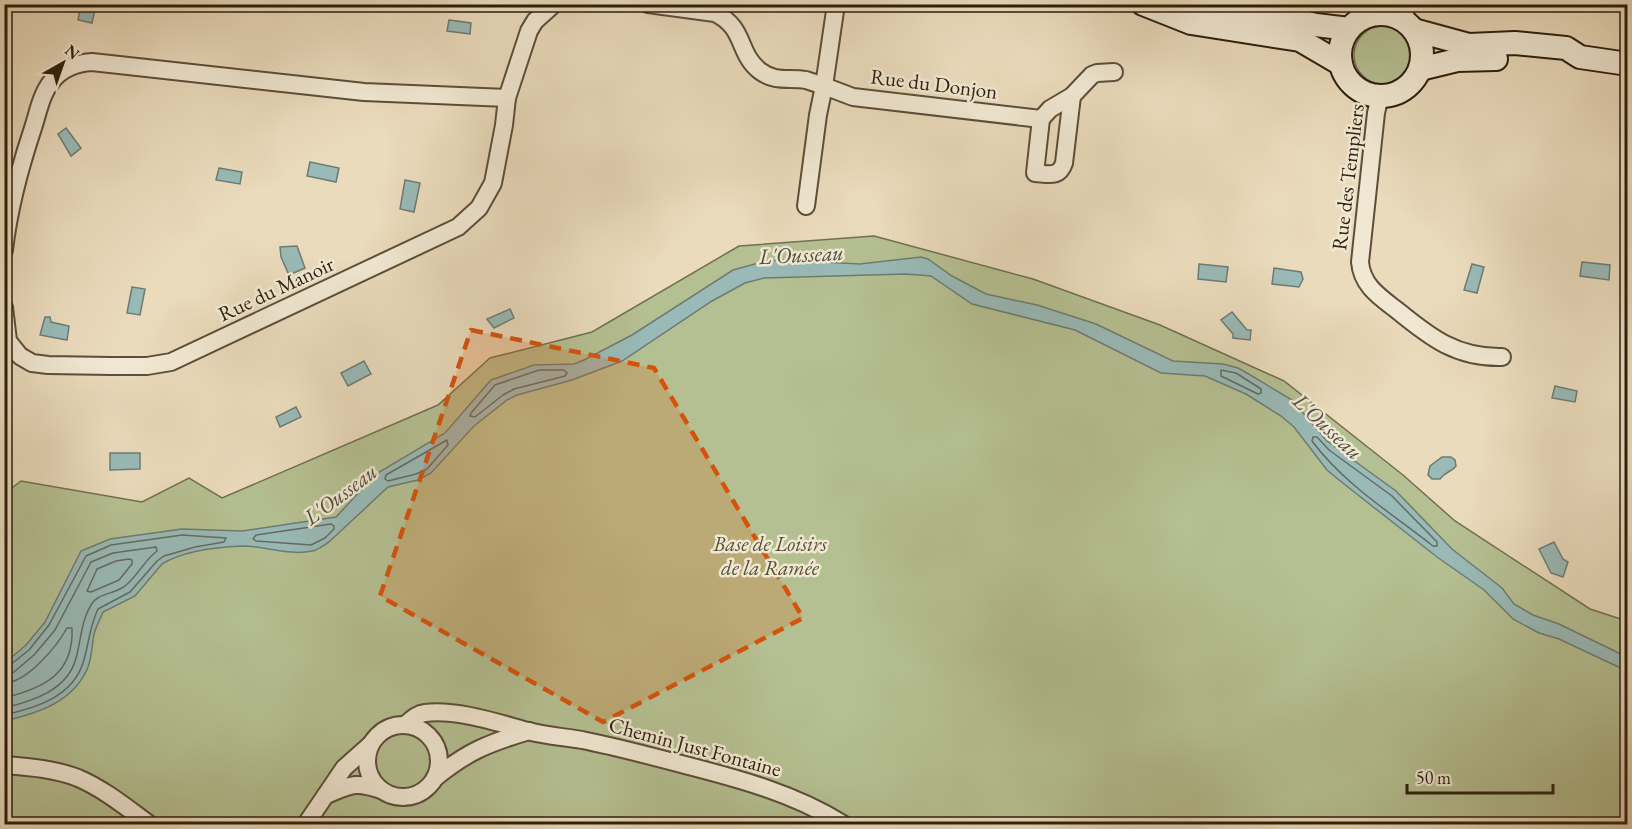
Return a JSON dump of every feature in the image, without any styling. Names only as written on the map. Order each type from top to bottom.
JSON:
[{"type":"main road","points":[[1143,4],[1191,23],[1300,40],[1341,64]]},
{"type":"main road","points":[[1185,4],[1276,16],[1349,30]]},
{"type":"main road","points":[[1408,19],[1420,42],[1423,55],[1420,69],[1414,80],[1404,89],[1380,96],[1367,93],[1355,86],[1341,64],[1340,52],[1349,30],[1370,10],[1408,19],[1469,45],[1515,43],[1566,48],[1580,57]]},
{"type":"main road","points":[[1420,69],[1457,60],[1502,58],[1559,62],[1580,57],[1628,64]]},
{"type":"street","name":"Rue du Manoir","points":[[4,307],[8,341],[20,357],[32,363],[147,366],[179,359],[458,227],[470,218],[493,183],[507,98],[529,31],[535,21],[554,4]]},
{"type":"street","points":[[648,4],[715,13],[736,29],[748,58],[761,72],[787,81],[804,80],[824,86]]},
{"type":"street","points":[[806,206],[818,115],[837,4]]},
{"type":"street","points":[[4,250],[16,179],[42,99],[51,81],[80,63],[92,62],[364,92],[507,98]]},
{"type":"street","points":[[1072,96],[1064,163],[1060,171],[1053,175],[1035,172],[1041,119],[1050,109],[1072,96],[1092,75],[1114,72]]},
{"type":"street","name":"Rue du Donjon","points":[[824,86],[853,97],[1041,119]]},
{"type":"street","name":"Rue des Templiers","points":[[1380,96],[1376,113],[1360,262],[1363,278],[1374,293],[1432,338],[1467,353],[1486,357],[1502,357]]},
{"type":"street","name":"Chemin Just Fontaine","points":[[406,724],[419,714],[428,712],[477,718],[626,750],[725,775],[772,790],[801,802],[843,825]]},
{"type":"street","points":[[306,825],[325,796],[344,768],[386,729],[406,724],[416,726],[425,732],[438,748],[440,758],[435,778],[425,790],[411,796],[390,795],[365,784],[353,784],[325,796]]},
{"type":"street","name":"Chemin Just Fontaine","points":[[435,778],[477,748],[529,731]]},
{"type":"street","points":[[371,743],[367,763],[374,783],[381,790]]},
{"type":"street","points":[[4,765],[39,768],[78,778],[119,802],[149,825]]},
{"type":"highlighted area","points":[[471,330],[654,368],[803,618],[603,722],[380,596]]},
{"type":"green space","points":[[1383,26],[1399,31],[1407,39],[1412,55],[1407,71],[1399,79],[1383,84],[1367,79],[1359,71],[1354,55],[1359,39],[1367,31]]},
{"type":"green space","name":"Base de Loisirs de la Ramée","points":[[874,236],[1033,279],[1160,325],[1284,381],[1403,475],[1455,521],[1590,609],[1627,621],[1627,824],[5,824],[4,494],[21,481],[142,502],[189,478],[222,498],[438,405],[490,358],[592,332],[739,246]]},
{"type":"water","points":[[81,5],[96,5],[92,23],[78,20]]},
{"type":"water","points":[[449,20],[471,23],[470,34],[447,31]]},
{"type":"water","points":[[66,128],[81,148],[71,156],[58,134]]},
{"type":"water","points":[[310,162],[339,168],[336,182],[307,176]]},
{"type":"water","points":[[219,168],[242,172],[240,184],[216,180]]},
{"type":"water","points":[[405,180],[420,183],[414,212],[400,209]]},
{"type":"water","points":[[297,246],[305,268],[289,275],[281,257],[280,247]]},
{"type":"water","points":[[921,257],[986,294],[1037,305],[1096,324],[1173,361],[1223,364],[1247,373],[1292,400],[1327,441],[1396,491],[1452,549],[1502,588],[1514,604],[1533,615],[1559,624],[1627,657],[1627,671],[1559,639],[1539,633],[1513,619],[1484,590],[1437,557],[1327,470],[1294,427],[1246,394],[1205,376],[1161,373],[1075,330],[972,304],[931,276],[906,274],[764,278],[745,283],[712,301],[622,361],[572,380],[517,395],[507,400],[474,426],[431,473],[418,480],[388,487],[329,542],[316,550],[286,552],[251,546],[223,547],[190,553],[162,564],[135,596],[103,612],[94,634],[88,667],[74,689],[42,710],[5,721],[5,663],[26,645],[45,622],[81,551],[110,539],[182,529],[242,531],[336,517],[376,474],[445,433],[491,380],[534,365],[574,364],[584,360],[632,335],[733,270],[766,261],[860,264]]},
{"type":"water","points":[[1582,262],[1610,265],[1609,280],[1580,276]]},
{"type":"water","points":[[1199,264],[1228,267],[1226,282],[1198,279]]},
{"type":"water","points":[[1472,264],[1484,267],[1477,293],[1464,290]]},
{"type":"water","points":[[1274,268],[1301,272],[1303,279],[1299,287],[1272,284]]},
{"type":"water","points":[[132,287],[145,289],[140,315],[127,313]]},
{"type":"water","points":[[510,309],[514,318],[494,328],[487,319]]},
{"type":"water","points":[[1232,312],[1247,330],[1251,330],[1250,340],[1233,338],[1233,334],[1221,320]]},
{"type":"water","points":[[45,317],[50,317],[51,322],[69,326],[67,340],[40,335]]},
{"type":"water","points":[[364,361],[371,374],[348,386],[341,373]]},
{"type":"water","points":[[1555,386],[1577,391],[1575,402],[1552,398]]},
{"type":"water","points":[[296,407],[301,417],[280,427],[276,417]]},
{"type":"water","points":[[110,453],[140,453],[140,469],[110,470]]},
{"type":"water","points":[[1442,457],[1451,457],[1455,460],[1456,466],[1440,479],[1432,479],[1428,475],[1430,466]]},
{"type":"water","points":[[1554,542],[1563,559],[1568,562],[1563,577],[1551,573],[1539,549]]},
{"type":"water label","name":"L'Ousseau","points":[[801,254]]},
{"type":"water label","name":"L'Ousseau","points":[[1328,426]]},
{"type":"water label","name":"L'Ousseau","points":[[340,494]]}]
